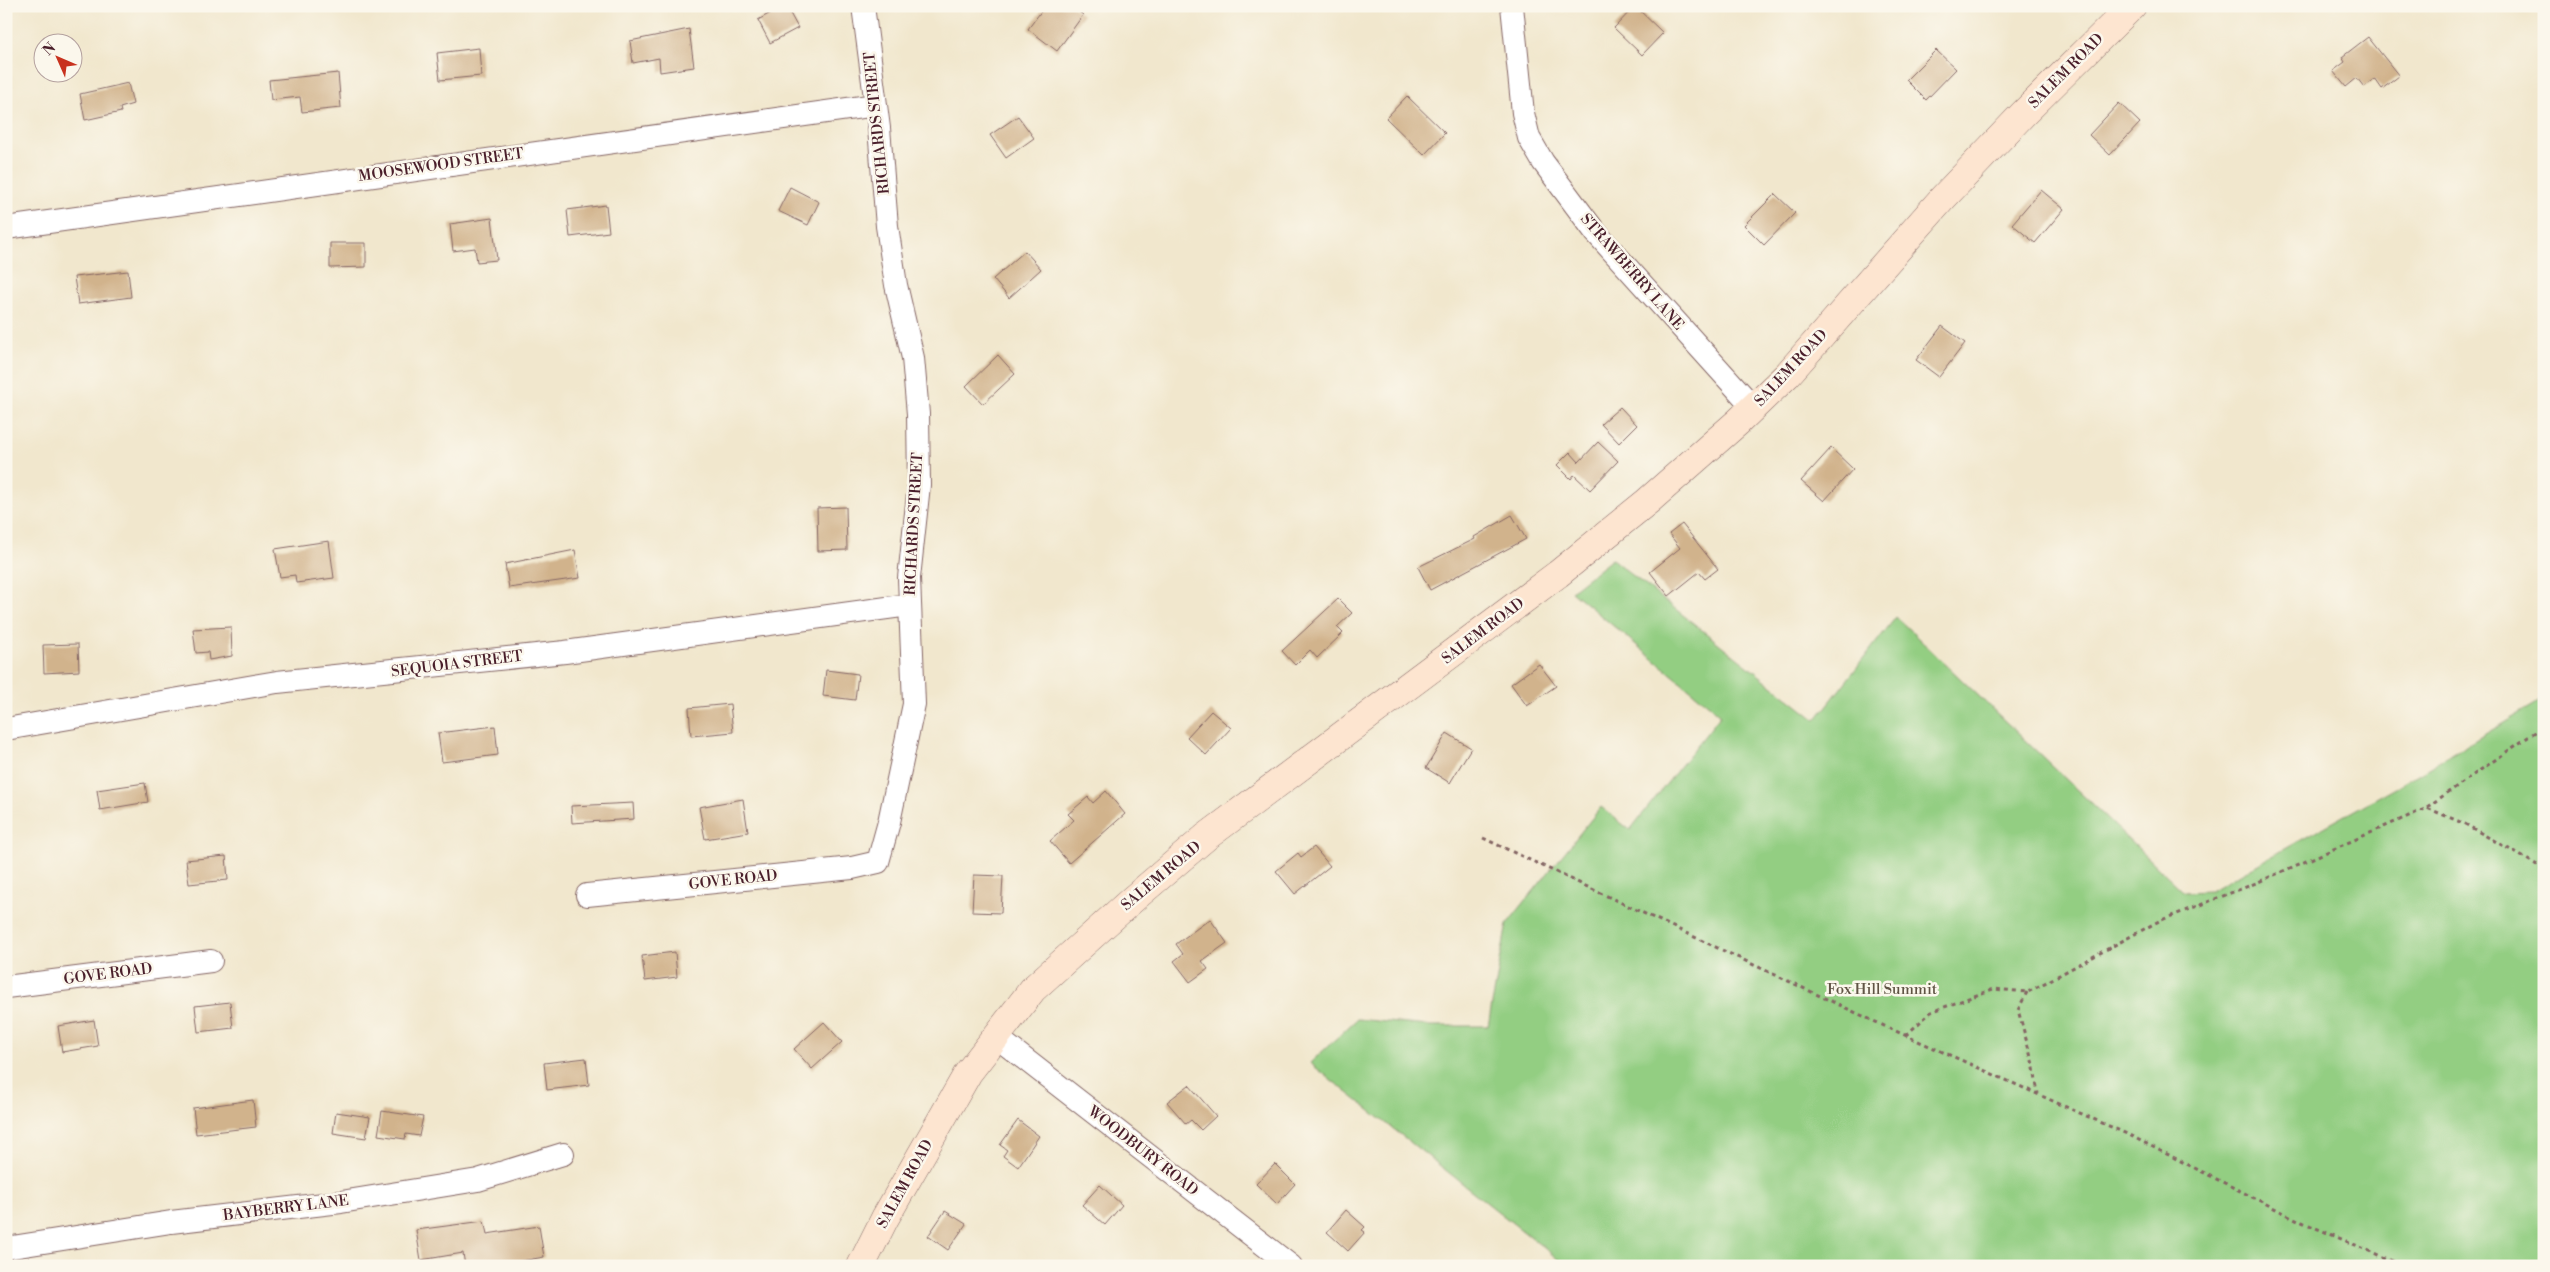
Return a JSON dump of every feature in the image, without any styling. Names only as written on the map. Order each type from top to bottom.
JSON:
[{"type":"main road","name":"SALEM ROAD","points":[[868,1263],[885,1218],[968,1073],[1033,989],[1133,898],[1206,837],[1558,574],[1648,501],[1754,408],[1787,376],[1949,192],[2029,108],[2132,6]]},
{"type":"street","name":"RICHARDS STREET","points":[[863,6],[876,105],[887,226],[896,285],[913,358],[918,414],[919,485],[909,578],[914,704],[889,822],[878,862]]},
{"type":"street","name":"STRAWBERRY LANE","points":[[1512,6],[1523,112],[1529,138],[1543,162],[1596,234],[1754,408]]},
{"type":"street","name":"MOOSEWOOD STREET","points":[[6,228],[876,105]]},
{"type":"street","name":"SEQUOIA STREET","points":[[6,729],[277,682],[565,652],[909,605]]},
{"type":"street","name":"GOVE ROAD","points":[[587,895],[852,868],[878,862]]},
{"type":"street","name":"GOVE ROAD","points":[[6,988],[210,961]]},
{"type":"street","name":"WOODBURY ROAD","points":[[995,1036],[1291,1266]]},
{"type":"street","name":"BAYBERRY LANE","points":[[6,1248],[171,1222],[341,1202],[478,1180],[563,1154]]},
{"type":"path","points":[[2038,1094],[2034,1068],[2018,1010],[2028,992],[2159,921],[2256,883],[2427,808],[2544,726]]},
{"type":"path","points":[[2427,808],[2465,824],[2544,869]]},
{"type":"path","points":[[1483,838],[1906,1035],[2128,1134],[2302,1222],[2404,1266]]},
{"type":"path","points":[[1906,1035],[1931,1012],[1993,989],[2028,992]]},
{"type":"green space","name":"Fox Hill Summit","points":[[1612,559],[1816,720],[1896,617],[2184,892],[2210,891],[2403,783],[2544,699],[2544,1266],[1567,1266],[1310,1063],[1357,1019],[1428,1026],[1488,1026],[1507,924],[1601,807],[1630,830],[1721,715],[1571,591]]},
{"type":"building","points":[[786,6],[798,28],[770,43],[758,20]]},
{"type":"building","points":[[1045,6],[1072,6],[1083,15],[1057,51],[1028,29]]},
{"type":"building","points":[[1635,6],[1663,33],[1642,55],[1614,28]]},
{"type":"building","points":[[689,29],[694,67],[660,72],[659,58],[633,63],[630,41]]},
{"type":"building","points":[[2368,37],[2399,76],[2382,89],[2375,79],[2364,87],[2357,78],[2346,87],[2333,71],[2345,62],[2342,57]]},
{"type":"building","points":[[479,48],[481,76],[440,80],[437,53]]},
{"type":"building","points":[[1936,50],[1956,69],[1926,100],[1906,80]]},
{"type":"building","points":[[338,73],[341,108],[302,112],[300,97],[271,100],[269,80]]},
{"type":"building","points":[[128,83],[133,104],[120,108],[121,112],[85,120],[80,94]]},
{"type":"building","points":[[1407,96],[1445,133],[1424,155],[1386,118]]},
{"type":"building","points":[[2119,103],[2140,123],[2110,155],[2089,135]]},
{"type":"building","points":[[1018,116],[1034,138],[1006,158],[990,135]]},
{"type":"building","points":[[790,187],[819,202],[808,225],[778,211]]},
{"type":"building","points":[[2041,190],[2064,209],[2035,243],[2012,224]]},
{"type":"building","points":[[1775,194],[1795,213],[1764,245],[1744,225]]},
{"type":"building","points":[[606,205],[609,232],[570,237],[567,210]]},
{"type":"building","points":[[492,218],[497,260],[477,262],[475,248],[453,251],[450,224]]},
{"type":"building","points":[[330,243],[366,243],[366,267],[330,268]]},
{"type":"building","points":[[1025,251],[1041,269],[1009,298],[993,279]]},
{"type":"building","points":[[128,271],[131,297],[78,304],[74,277]]},
{"type":"building","points":[[1942,326],[1965,343],[1939,377],[1916,360]]},
{"type":"building","points":[[998,355],[1015,374],[983,404],[966,386]]},
{"type":"building","points":[[1620,407],[1637,425],[1619,443],[1601,424]]},
{"type":"building","points":[[1598,442],[1618,461],[1590,490],[1574,475],[1571,479],[1557,465],[1570,452],[1579,462]]},
{"type":"building","points":[[1831,448],[1853,469],[1824,501],[1801,481]]},
{"type":"building","points":[[846,507],[847,550],[818,551],[817,508]]},
{"type":"building","points":[[1512,515],[1526,539],[1430,590],[1418,567],[1475,539],[1474,537]]},
{"type":"building","points":[[1682,524],[1718,569],[1705,579],[1699,572],[1669,596],[1650,572],[1680,548],[1669,534]]},
{"type":"building","points":[[329,541],[334,578],[296,583],[295,575],[280,577],[275,549]]},
{"type":"building","points":[[575,550],[580,578],[509,588],[505,564]]},
{"type":"building","points":[[1338,599],[1352,613],[1337,627],[1343,633],[1317,658],[1310,650],[1295,665],[1282,651]]},
{"type":"building","points":[[231,627],[232,656],[209,660],[208,652],[196,653],[193,629]]},
{"type":"building","points":[[78,644],[79,671],[44,673],[43,645]]},
{"type":"building","points":[[1539,664],[1556,686],[1527,706],[1511,684]]},
{"type":"building","points":[[826,670],[858,674],[855,700],[823,696]]},
{"type":"building","points":[[730,704],[733,732],[691,736],[689,708]]},
{"type":"building","points":[[1211,711],[1231,728],[1206,755],[1187,737]]},
{"type":"building","points":[[495,726],[498,755],[442,762],[438,733]]},
{"type":"building","points":[[1447,733],[1471,748],[1450,783],[1426,768]]},
{"type":"building","points":[[145,783],[148,802],[100,810],[97,790]]},
{"type":"building","points":[[1106,791],[1125,814],[1069,863],[1050,841],[1074,820],[1068,814],[1088,797],[1093,803]]},
{"type":"building","points":[[743,799],[748,832],[705,839],[699,807]]},
{"type":"building","points":[[633,803],[634,819],[572,823],[571,806]]},
{"type":"building","points":[[1314,847],[1330,866],[1295,894],[1276,871],[1298,853],[1301,857]]},
{"type":"building","points":[[226,856],[228,880],[189,884],[186,860]]},
{"type":"building","points":[[974,875],[1003,876],[1001,913],[972,912]]},
{"type":"building","points":[[1210,919],[1227,943],[1202,961],[1208,969],[1190,982],[1174,961],[1183,954],[1176,944]]},
{"type":"building","points":[[675,952],[677,977],[645,981],[642,956]]},
{"type":"building","points":[[230,1002],[233,1028],[198,1032],[195,1006]]},
{"type":"building","points":[[94,1020],[98,1046],[62,1052],[58,1026]]},
{"type":"building","points":[[824,1022],[842,1042],[812,1069],[794,1049]]},
{"type":"building","points":[[586,1058],[589,1085],[547,1090],[544,1063]]},
{"type":"building","points":[[1189,1085],[1216,1116],[1201,1130],[1191,1120],[1186,1124],[1167,1102]]},
{"type":"building","points":[[253,1100],[256,1127],[196,1134],[193,1108]]},
{"type":"building","points":[[382,1111],[423,1117],[419,1136],[406,1134],[405,1139],[378,1135]]},
{"type":"building","points":[[336,1112],[370,1117],[366,1138],[333,1133]]},
{"type":"building","points":[[1018,1120],[1039,1136],[1018,1167],[1003,1156],[1007,1150],[1000,1145]]},
{"type":"building","points":[[1275,1164],[1295,1184],[1277,1204],[1256,1184]]},
{"type":"building","points":[[1100,1185],[1122,1205],[1105,1225],[1082,1205]]},
{"type":"building","points":[[1346,1210],[1365,1227],[1362,1230],[1365,1232],[1348,1251],[1327,1232]]},
{"type":"building","points":[[945,1211],[966,1224],[948,1250],[928,1236]]},
{"type":"building","points":[[484,1221],[487,1234],[539,1226],[544,1257],[516,1262],[517,1266],[465,1266],[463,1253],[421,1260],[416,1230]]}]
